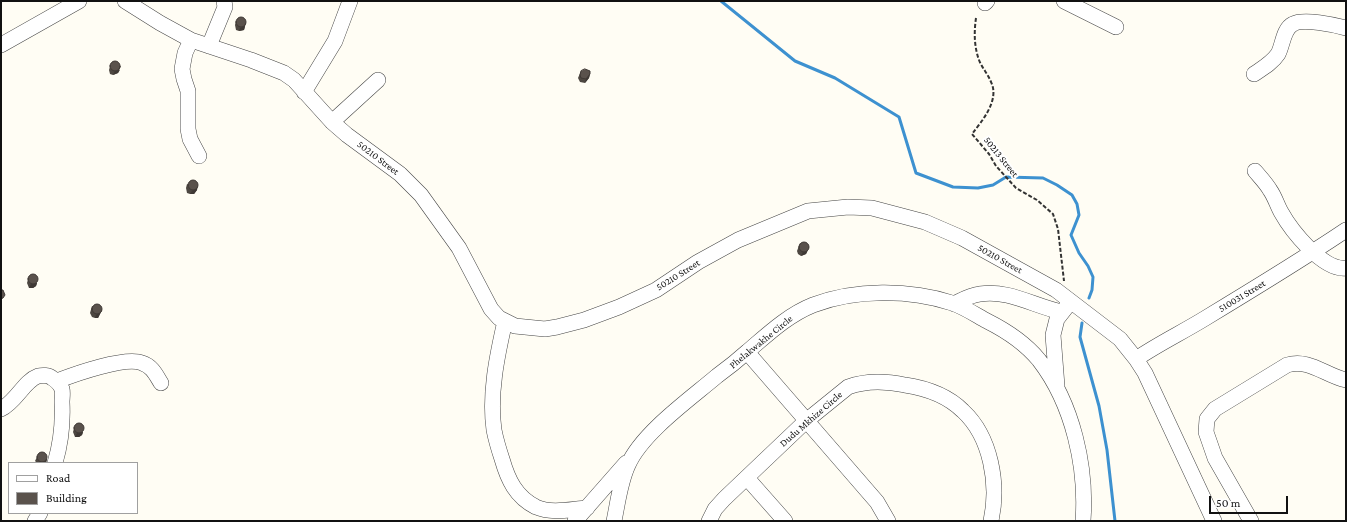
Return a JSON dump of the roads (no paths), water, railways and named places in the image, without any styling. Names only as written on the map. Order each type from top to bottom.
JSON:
[{"type":"street","points":[[1,45],[80,1]]},
{"type":"street","name":"50210 Street","points":[[125,1],[191,40],[251,60],[284,73],[294,80],[332,122],[347,135],[400,174],[421,195],[459,248],[491,309],[505,321],[515,326],[545,329],[584,320],[619,307],[656,290],[698,262],[738,240],[808,211],[848,207],[872,208],[925,222],[962,238],[1056,290],[1066,304],[1120,339],[1145,373],[1214,521]]},
{"type":"street","points":[[209,46],[225,7],[224,1]]},
{"type":"street","points":[[304,92],[335,41],[350,1]]},
{"type":"street","points":[[1064,1],[1116,27]]},
{"type":"street","points":[[1254,74],[1268,65],[1276,56],[1279,52],[1286,31],[1292,24],[1303,22],[1346,28]]},
{"type":"street","points":[[191,40],[185,53],[182,69],[188,91],[188,130],[190,139],[198,156]]},
{"type":"street","points":[[332,122],[378,80]]},
{"type":"street","points":[[1255,171],[1271,192],[1285,219],[1305,244],[1328,263],[1336,267],[1346,268]]},
{"type":"street","name":"510031 Street","points":[[1136,359],[1313,252],[1346,230]]},
{"type":"street","name":"Phelakwakhe Circle","points":[[614,521],[625,472],[635,453],[645,440],[668,418],[767,334],[797,313],[827,300],[871,294],[894,293],[915,295],[954,304],[1015,337],[1038,360],[1058,391],[1068,414],[1080,457],[1083,478],[1083,521]]},
{"type":"street","points":[[954,304],[968,297],[981,294],[997,294],[1008,296],[1050,310],[1066,304]]},
{"type":"street","points":[[1058,391],[1053,335],[1055,325],[1066,304]]},
{"type":"street","points":[[505,321],[496,365],[493,408],[494,431],[505,470],[512,486],[519,495],[537,507],[547,510],[588,508]]},
{"type":"street","points":[[747,352],[877,502],[888,521]]},
{"type":"street","points":[[58,381],[78,373],[112,364],[136,361],[142,362],[149,366],[161,383]]},
{"type":"street","points":[[1251,521],[1215,458],[1207,438],[1207,419],[1215,409],[1294,363],[1306,364],[1346,380]]},
{"type":"street","points":[[1,409],[16,397],[32,379],[39,375],[50,376],[58,381],[62,390],[63,415],[59,449],[55,462]]},
{"type":"street","name":"Dudu Mkhize Circle","points":[[709,521],[715,509],[806,421],[840,392],[857,384],[890,382],[914,386],[937,394],[964,411],[983,440],[988,454],[995,493],[991,521]]},
{"type":"street","points":[[575,521],[635,453]]},
{"type":"street","points":[[747,478],[785,521]]},
{"type":"waterway","points":[[721,1],[795,61],[835,78],[899,117],[916,173],[953,187],[978,188],[993,185],[1006,177],[1043,178],[1072,195],[1077,204],[1079,215],[1071,235],[1079,253],[1088,266],[1093,277],[1092,290],[1089,298]]},
{"type":"waterway","points":[[1082,323],[1080,337],[1099,406],[1107,450],[1115,521]]}]
